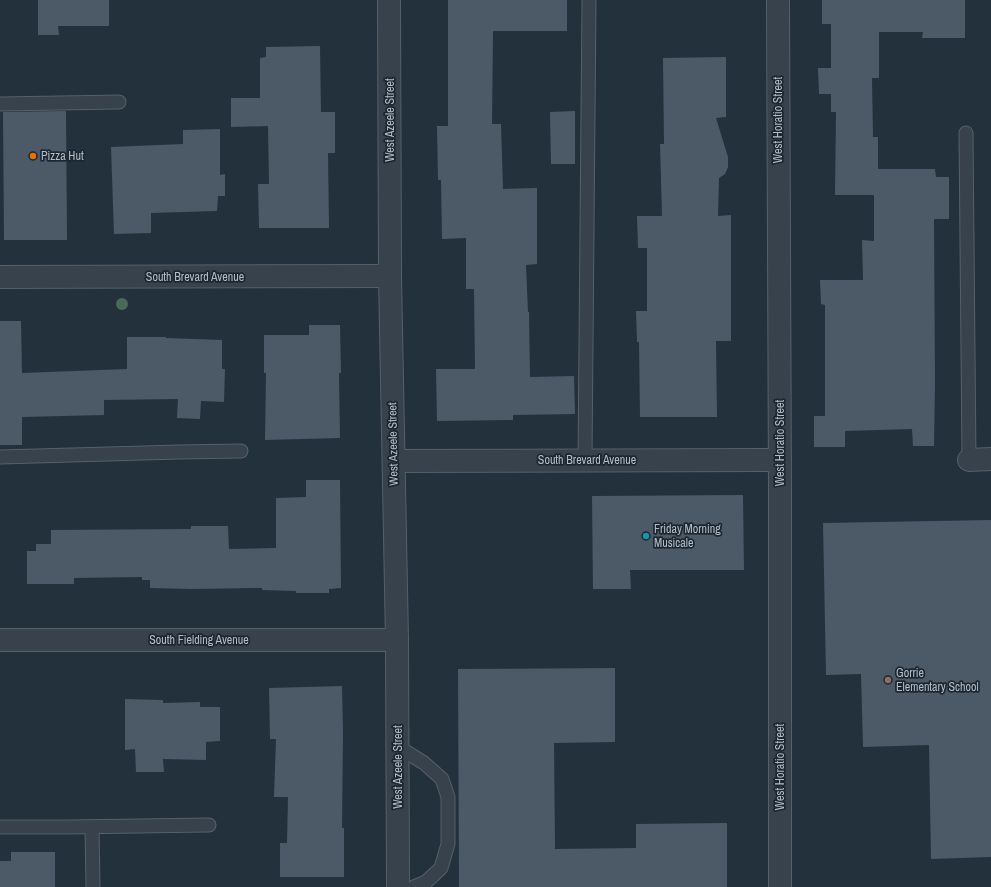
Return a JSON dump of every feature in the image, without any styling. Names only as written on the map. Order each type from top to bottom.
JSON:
[{"type":"street","name":"West Azeele Street","points":[[390,0],[390,276],[397,640],[398,887]]},
{"type":"street","name":"West Horatio Street","points":[[778,0],[780,887]]},
{"type":"street","name":"South Brevard Avenue","points":[[0,277],[390,276]]},
{"type":"street","points":[[969,460],[991,459]]},
{"type":"street","name":"South Brevard Avenue","points":[[394,461],[780,460]]},
{"type":"street","name":"South Fielding Avenue","points":[[0,640],[397,640]]},
{"type":"lane","points":[[585,460],[589,0]]},
{"type":"lane","points":[[0,104],[119,102]]},
{"type":"lane","points":[[966,134],[969,460]]},
{"type":"lane","points":[[0,457],[241,451]]},
{"type":"lane","points":[[398,747],[424,763],[442,778],[448,797],[448,844],[441,868],[426,882],[414,887]]},
{"type":"lane","points":[[0,827],[210,825]]},
{"type":"lane","points":[[92,827],[92,887]]},
{"type":"building","points":[[38,0],[109,0],[109,26],[58,26],[59,35],[38,35]]},
{"type":"building","points":[[448,0],[567,0],[567,31],[493,31],[492,124],[501,124],[503,189],[537,188],[537,264],[526,265],[529,312],[530,377],[574,376],[575,414],[513,415],[513,420],[437,421],[436,369],[475,369],[474,289],[466,289],[466,238],[442,239],[441,180],[438,180],[437,126],[448,126]]},
{"type":"building","points":[[822,0],[965,0],[965,38],[922,38],[923,32],[879,32],[879,78],[872,78],[873,137],[878,137],[878,169],[935,169],[936,177],[949,177],[949,219],[934,219],[934,446],[913,446],[912,429],[845,431],[845,447],[814,447],[814,416],[825,416],[825,305],[821,304],[820,280],[863,280],[862,240],[874,241],[874,195],[835,195],[836,112],[831,112],[831,94],[819,94],[818,68],[831,68],[831,24],[822,24]]},
{"type":"building","points":[[320,46],[321,112],[335,112],[335,153],[328,153],[329,228],[259,228],[258,184],[269,184],[268,126],[231,127],[231,98],[260,98],[260,58],[266,57],[266,47]]},
{"type":"building","points":[[726,57],[726,117],[716,118],[728,157],[728,167],[725,174],[719,178],[718,216],[731,215],[731,341],[716,341],[717,417],[640,417],[639,342],[637,342],[636,311],[647,311],[647,248],[638,248],[637,216],[662,216],[660,144],[664,144],[663,58]]},
{"type":"building","points":[[66,111],[67,240],[4,240],[3,112]]},
{"type":"building","points":[[575,111],[575,164],[551,164],[550,112]]},
{"type":"building","points":[[220,129],[220,175],[225,174],[225,196],[218,196],[217,211],[151,213],[151,233],[114,234],[111,147],[183,144],[183,130]]},
{"type":"building","points":[[0,321],[21,321],[22,373],[127,369],[127,337],[166,337],[222,340],[222,369],[225,369],[224,402],[201,401],[200,419],[177,418],[178,399],[104,400],[104,415],[22,417],[22,445],[0,445]]},
{"type":"building","points":[[309,325],[340,325],[340,438],[265,440],[266,373],[264,373],[264,335],[309,335]]},
{"type":"building","points":[[306,480],[340,480],[341,588],[329,589],[329,593],[296,593],[296,591],[262,590],[262,588],[150,588],[150,580],[142,580],[142,577],[74,578],[74,584],[27,584],[27,551],[36,551],[36,544],[51,544],[51,530],[191,529],[191,526],[228,526],[229,549],[276,548],[276,498],[306,497]]},
{"type":"building","points":[[743,495],[744,570],[630,570],[631,589],[593,589],[592,496]]},
{"type":"building","points":[[991,520],[991,857],[931,859],[929,745],[863,747],[861,674],[826,675],[823,523]]},
{"type":"building","points":[[615,668],[615,742],[554,743],[555,849],[636,848],[636,824],[727,823],[727,887],[459,887],[458,669]]},
{"type":"building","points":[[342,686],[342,828],[344,828],[344,877],[280,877],[280,843],[287,843],[288,797],[274,797],[276,739],[270,739],[269,688]]},
{"type":"building","points":[[125,699],[163,700],[163,703],[200,702],[200,707],[220,707],[220,741],[206,742],[206,760],[163,759],[164,772],[136,772],[135,749],[125,750]]},
{"type":"building","points":[[11,852],[55,852],[55,887],[0,887],[0,861],[11,861]]},
{"type":"place","name":"Pizza Hut","points":[[33,156]]},
{"type":"place","name":"Friday Morning Musicale","points":[[646,536]]},
{"type":"place","name":"Gorrie Elementary School","points":[[888,680]]}]
